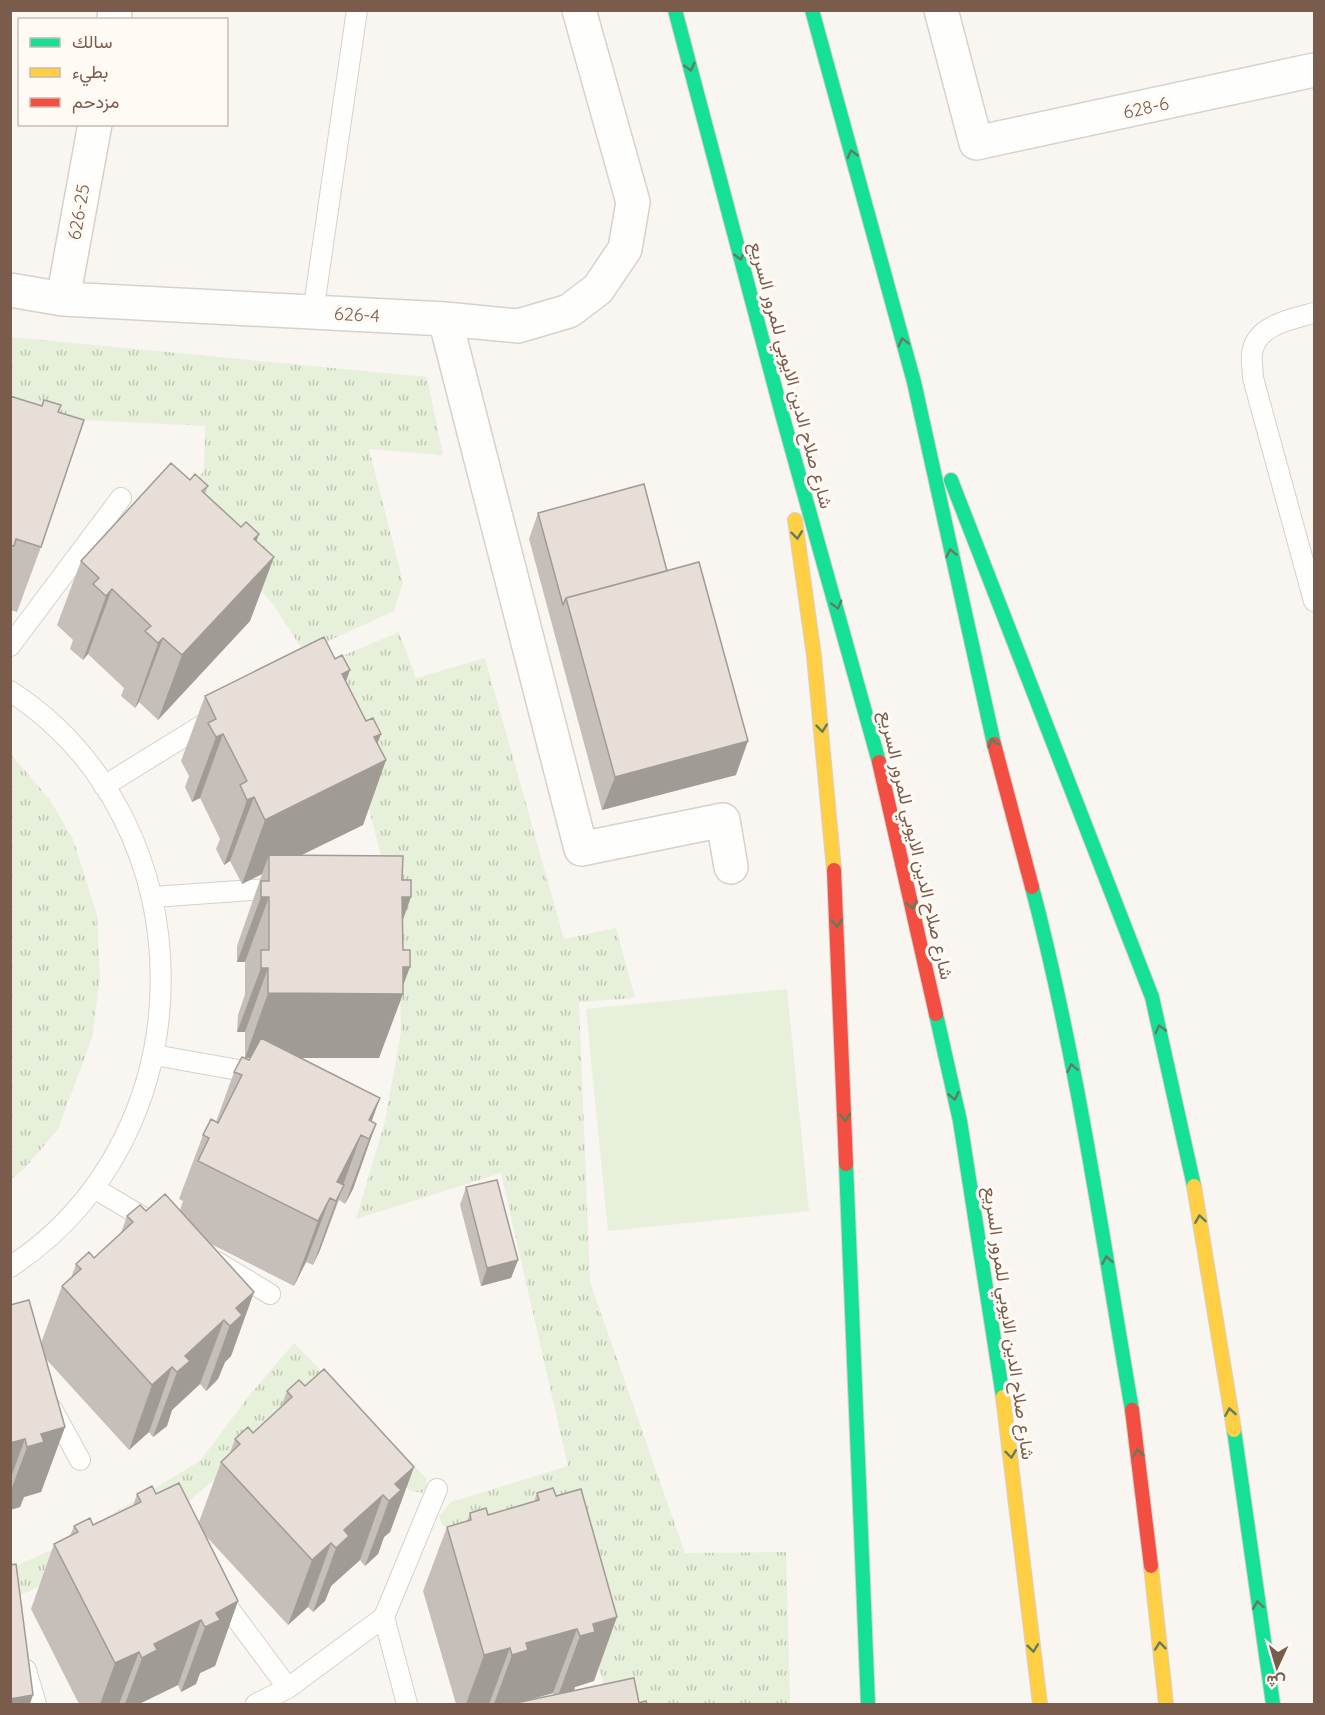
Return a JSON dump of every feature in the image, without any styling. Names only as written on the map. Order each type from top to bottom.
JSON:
[{"type":"highway","name":"شارع صلاح الدين الايوبي للمرور السريع","points":[[675,10],[782,414],[871,725],[960,1121],[1009,1436],[1040,1704]]},
{"type":"highway","points":[[812,10],[914,382],[983,704],[1033,892],[1077,1097],[1135,1428],[1166,1704]]},
{"type":"highway","points":[[914,382],[1152,997],[1172,1076],[1194,1185],[1273,1704]]},
{"type":"highway","points":[[782,414],[815,667],[833,844],[868,1704]]},
{"type":"street","name":"626-4","points":[[10,290],[63,299],[445,319],[518,326],[569,311],[598,289],[625,249],[633,202],[579,10]]},
{"type":"street","name":"628-6","points":[[941,10],[976,143],[1235,89],[1314,70]]},
{"type":"street","name":"626-25","points":[[63,299],[94,126]]},
{"type":"street","points":[[445,319],[581,849],[723,819],[731,867]]},
{"type":"lane","points":[[313,313],[357,10]]},
{"type":"lane","points":[[1314,313],[1279,323],[1261,335],[1252,352],[1253,378],[1314,601]]},
{"type":"lane","points":[[10,646],[121,498]]},
{"type":"lane","points":[[10,691],[52,724],[80,754],[104,786],[141,858],[153,897],[161,949],[162,1002],[154,1055],[140,1102],[120,1147],[94,1188],[61,1226],[10,1267]]},
{"type":"lane","points":[[104,786],[231,707]]},
{"type":"lane","points":[[153,897],[296,887]]},
{"type":"lane","points":[[154,1055],[282,1077]]},
{"type":"lane","points":[[94,1188],[172,1235]]},
{"type":"lane","points":[[202,1253],[270,1294]]},
{"type":"lane","points":[[40,1388],[80,1460]]},
{"type":"lane","points":[[256,1704],[288,1688],[384,1617],[437,1489]]},
{"type":"lane","points":[[206,1577],[288,1688]]},
{"type":"lane","points":[[384,1617],[407,1704]]},
{"type":"lane","points":[[21,1653],[36,1704]]},
{"type":"green space","points":[[10,337],[427,377],[443,455],[369,449],[403,582],[394,611],[304,652],[271,601],[172,507],[204,471],[205,426],[85,420],[64,465],[11,449]]},
{"type":"green space","points":[[399,632],[416,678],[485,658],[564,939],[616,928],[635,998],[579,1002],[590,1282],[685,1553],[786,1552],[790,1704],[609,1704],[553,1497],[456,1526],[443,1526],[439,1517],[451,1502],[568,1466],[501,1173],[356,1219],[385,1121],[401,1032],[399,945],[389,887],[367,801],[313,668]]},
{"type":"green space","points":[[10,753],[50,800],[73,839],[97,915],[100,978],[92,1038],[58,1129],[25,1168],[11,1180]]},
{"type":"green space","points":[[787,989],[809,1211],[608,1231],[586,1009]]},
{"type":"green space","points":[[294,1343],[426,1478],[427,1488],[423,1493],[410,1491],[314,1397],[179,1509],[47,1583],[11,1599],[11,1568],[54,1549],[200,1461],[248,1397]]},
{"type":"building","points":[[10,396],[42,406],[44,400],[61,405],[58,412],[84,420],[41,547],[16,539],[14,546],[10,545]]},
{"type":"building","points":[[171,463],[190,480],[195,474],[208,486],[202,491],[241,527],[246,522],[259,534],[254,539],[274,557],[182,655],[163,638],[158,643],[145,631],[151,626],[112,589],[106,596],[93,584],[99,578],[81,561]]},
{"type":"building","points":[[644,484],[667,571],[566,598],[563,605],[538,513]]},
{"type":"building","points":[[699,562],[748,741],[615,777],[566,598]]},
{"type":"building","points":[[324,637],[335,659],[342,655],[350,670],[342,674],[366,721],[373,718],[381,734],[374,737],[386,760],[265,820],[254,797],[247,800],[240,785],[247,781],[223,734],[216,737],[208,723],[216,719],[205,696]]},
{"type":"building","points":[[269,855],[403,856],[402,880],[411,880],[411,897],[402,897],[403,950],[410,950],[410,967],[403,967],[403,994],[268,993],[268,968],[261,968],[261,950],[269,950],[269,897],[261,897],[261,881],[269,881]]},
{"type":"building","points":[[261,1038],[380,1098],[369,1120],[376,1124],[369,1139],[361,1135],[337,1182],[344,1185],[336,1201],[330,1198],[318,1221],[198,1161],[209,1138],[203,1135],[211,1119],[218,1123],[242,1075],[234,1072],[242,1057],[249,1060]]},
{"type":"building","points":[[497,1180],[518,1260],[487,1268],[466,1187]]},
{"type":"building","points":[[165,1194],[254,1292],[236,1308],[242,1315],[230,1326],[224,1320],[185,1356],[190,1361],[177,1372],[172,1367],[152,1385],[62,1286],[81,1269],[76,1264],[89,1252],[94,1258],[133,1222],[127,1216],[140,1205],[146,1211]]},
{"type":"building","points":[[29,1300],[65,1427],[41,1434],[44,1442],[27,1447],[25,1439],[10,1443],[10,1305]]},
{"type":"building","points":[[324,1369],[414,1467],[395,1484],[401,1490],[389,1501],[383,1495],[344,1530],[349,1536],[336,1548],[331,1543],[312,1560],[221,1462],[240,1444],[235,1439],[248,1427],[253,1433],[292,1397],[287,1391],[299,1380],[305,1386]]},
{"type":"building","points":[[179,1483],[238,1601],[216,1613],[220,1620],[205,1627],[201,1620],[154,1644],[157,1650],[142,1658],[139,1652],[115,1663],[54,1544],[78,1532],[74,1526],[90,1518],[93,1525],[141,1502],[137,1494],[152,1486],[156,1494]]},
{"type":"building","points":[[553,1488],[556,1496],[581,1489],[617,1617],[593,1624],[595,1632],[580,1636],[577,1629],[526,1643],[528,1650],[512,1655],[510,1648],[484,1655],[447,1527],[471,1520],[470,1513],[486,1508],[488,1515],[539,1500],[537,1493]]},
{"type":"building","points":[[16,1564],[33,1695],[10,1699],[10,1565]]},
{"type":"building","points":[[634,1678],[639,1703],[646,1701],[647,1704],[511,1704]]},
{"type":"traffic: fast","points":[[675,10],[782,414],[879,762]]},
{"type":"traffic: fast","points":[[812,10],[914,382],[994,744]]},
{"type":"traffic: fast","points":[[951,480],[1152,997],[1194,1186]]},
{"type":"traffic: fast","points":[[1032,887],[1076,1082],[1132,1410]]},
{"type":"traffic: fast","points":[[936,1014],[960,1121],[1003,1397]]},
{"type":"traffic: fast","points":[[846,1164],[868,1704]]},
{"type":"traffic: fast","points":[[1234,1430],[1273,1704]]},
{"type":"traffic: slow","points":[[795,520],[814,656],[834,870]]},
{"type":"traffic: slow","points":[[1194,1186],[1234,1430]]},
{"type":"traffic: slow","points":[[1003,1397],[1040,1704]]},
{"type":"traffic: slow","points":[[1151,1566],[1166,1704]]},
{"type":"traffic: jam","points":[[994,744],[1032,887]]},
{"type":"traffic: jam","points":[[879,762],[936,1014]]},
{"type":"traffic: jam","points":[[834,870],[846,1164]]},
{"type":"traffic: jam","points":[[1132,1410],[1151,1566]]}]
